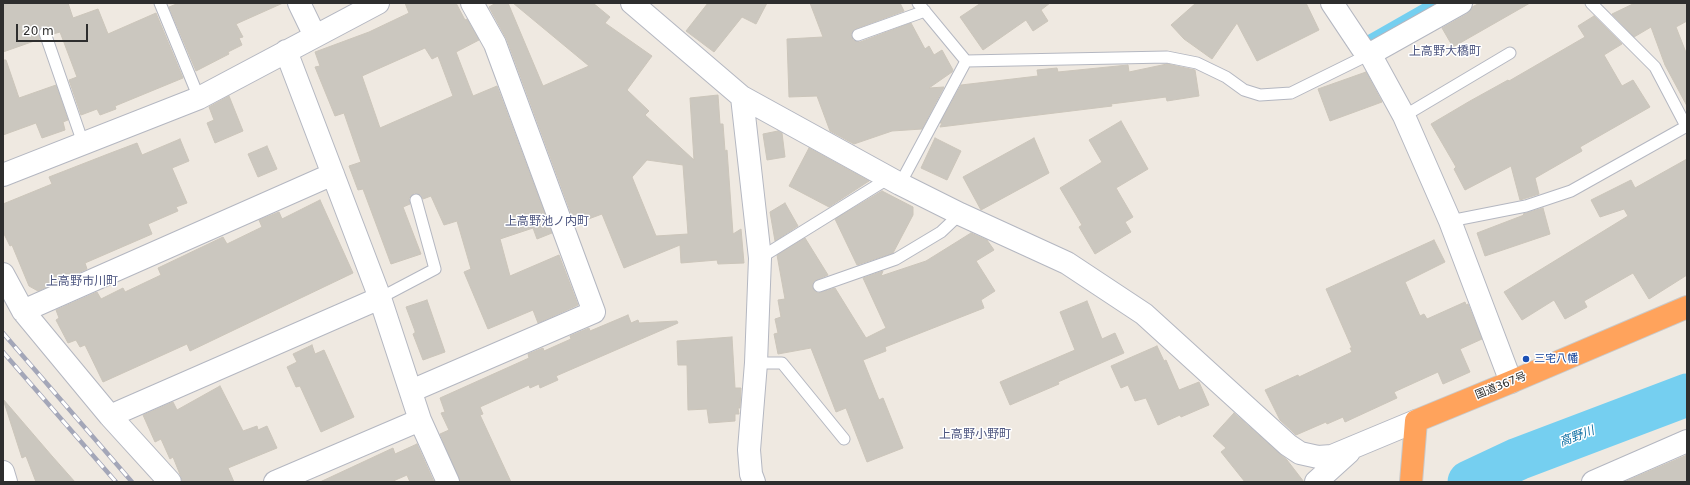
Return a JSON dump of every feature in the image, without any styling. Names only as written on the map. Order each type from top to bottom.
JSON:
[{"type":"highway","name":"国道367号","points":[[1415,431],[1511,382],[1687,307]]},
{"type":"highway","points":[[1411,482],[1415,431]]},
{"type":"street","points":[[299,3],[315,36]]},
{"type":"street","points":[[3,175],[199,98],[378,3]]},
{"type":"street","points":[[411,391],[594,312],[495,44],[472,3]]},
{"type":"street","points":[[632,3],[742,97],[895,181],[960,214],[1067,263],[1144,314],[1288,445],[1300,453],[1318,457],[1332,456],[1356,445],[1415,431]]},
{"type":"street","points":[[1332,3],[1362,48],[1370,54],[1404,116],[1450,221],[1511,382]]},
{"type":"street","points":[[1370,54],[1461,3]]},
{"type":"street","points":[[286,51],[380,298],[420,420],[448,482]]},
{"type":"street","points":[[742,97],[760,258],[756,363],[749,450],[751,474],[754,482]]},
{"type":"street","points":[[22,311],[333,174]]},
{"type":"street","points":[[3,274],[22,311],[110,416],[170,482]]},
{"type":"street","points":[[110,416],[380,298]]},
{"type":"street","points":[[275,482],[420,420]]},
{"type":"street","points":[[1593,482],[1687,441]]},
{"type":"street","points":[[1316,482],[1356,445]]},
{"type":"street","points":[[3,472],[6,482]]},
{"type":"lane","points":[[160,3],[199,98]]},
{"type":"lane","points":[[1450,221],[1526,206],[1571,191],[1686,126],[1655,67],[1591,3]]},
{"type":"lane","points":[[858,35],[922,7],[966,61]]},
{"type":"lane","points":[[45,33],[83,143]]},
{"type":"lane","points":[[1404,116],[1510,53]]},
{"type":"lane","points":[[966,61],[1167,57],[1197,63],[1226,77],[1244,90],[1260,95],[1291,93],[1370,54]]},
{"type":"lane","points":[[760,258],[895,181],[966,61]]},
{"type":"lane","points":[[380,298],[435,269],[416,200]]},
{"type":"lane","points":[[819,286],[896,259],[941,232],[960,214]]},
{"type":"lane","points":[[756,363],[782,363],[844,439]]},
{"type":"building","points":[[3,3],[68,3],[73,18],[98,9],[108,34],[156,13],[183,78],[115,106],[116,109],[100,115],[97,109],[81,115],[69,80],[77,77],[60,32],[53,34],[49,28],[42,27],[38,31],[40,39],[3,52]]},
{"type":"building","points":[[179,3],[283,3],[236,24],[243,37],[239,38],[242,45],[228,52],[229,54],[196,71],[169,7]]},
{"type":"building","points":[[405,3],[456,3],[465,20],[467,19],[479,40],[456,52],[473,96],[497,86],[552,233],[537,239],[533,228],[500,239],[510,276],[559,255],[578,305],[538,323],[533,310],[488,329],[464,272],[471,269],[457,221],[444,225],[431,196],[423,199],[421,195],[414,193],[409,198],[410,204],[403,207],[421,254],[391,264],[363,189],[358,190],[349,166],[361,162],[344,113],[335,116],[315,67],[320,66],[315,52],[369,32],[409,13]],"holes":[[[425,48],[432,59],[438,56],[453,96],[380,128],[362,76]]]},
{"type":"building","points":[[496,3],[508,3],[543,86],[589,66],[513,3],[593,3],[610,17],[605,23],[652,56],[627,90],[649,111],[645,115],[694,160],[690,98],[718,95],[720,124],[723,124],[725,151],[727,150],[733,234],[741,229],[744,263],[718,264],[717,260],[681,263],[680,245],[624,268],[602,214],[575,224],[507,40],[489,7]],"holes":[[[647,160],[683,165],[688,234],[656,236],[632,177]]]},
{"type":"building","points":[[708,3],[767,3],[756,24],[742,17],[714,52],[686,31]]},
{"type":"building","points":[[810,3],[900,3],[904,11],[855,29],[851,34],[853,40],[860,42],[911,23],[925,49],[929,46],[934,55],[942,50],[953,70],[929,88],[944,87],[922,129],[892,131],[854,144],[830,131],[817,96],[789,97],[787,39],[823,37]]},
{"type":"building","points":[[981,3],[1050,3],[1041,10],[1048,21],[1033,31],[1026,20],[983,50],[960,17]]},
{"type":"building","points":[[1196,3],[1306,3],[1319,30],[1257,61],[1237,23],[1212,59],[1184,39],[1171,25]]},
{"type":"building","points":[[1480,3],[1530,3],[1453,47],[1442,28],[1467,14],[1472,7]]},
{"type":"building","points":[[1635,3],[1687,3],[1687,21],[1676,27],[1687,55],[1687,106],[1665,65],[1651,27],[1634,37],[1612,14]]},
{"type":"building","points":[[1594,16],[1622,44],[1604,55],[1622,86],[1633,80],[1650,107],[1580,147],[1582,151],[1535,178],[1539,194],[1520,200],[1511,166],[1465,190],[1454,169],[1456,167],[1431,124],[1585,37],[1578,26]]},
{"type":"building","points":[[3,60],[6,60],[19,98],[56,85],[68,120],[63,122],[65,130],[42,138],[36,123],[3,135]]},
{"type":"building","points":[[1167,64],[1195,70],[1199,96],[1167,101],[1166,97],[1111,104],[1112,106],[940,127],[942,123],[940,123],[961,85],[1038,76],[1037,70],[1057,68],[1058,72],[1128,65],[1129,72]]},
{"type":"building","points":[[1366,72],[1382,102],[1330,121],[1318,89]]},
{"type":"building","points":[[229,96],[243,131],[215,143],[207,123],[214,120],[209,107]]},
{"type":"building","points":[[1121,121],[1148,169],[1116,188],[1133,217],[1125,222],[1131,232],[1095,254],[1079,227],[1082,225],[1060,188],[1102,162],[1089,140]]},
{"type":"building","points":[[778,131],[782,133],[785,157],[767,160],[763,134]]},
{"type":"building","points":[[935,138],[961,151],[947,180],[921,168]]},
{"type":"building","points":[[1034,138],[1049,173],[981,210],[963,177]]},
{"type":"building","points":[[180,139],[189,161],[172,168],[187,203],[176,207],[178,211],[148,224],[152,234],[85,263],[87,269],[38,291],[29,286],[12,245],[10,246],[3,232],[3,204],[52,184],[49,177],[137,143],[142,155]]},
{"type":"building","points":[[267,146],[277,169],[258,177],[248,154]]},
{"type":"building","points":[[809,148],[869,181],[829,207],[789,186]]},
{"type":"building","points":[[1687,159],[1687,275],[1649,299],[1633,273],[1584,301],[1587,307],[1565,319],[1554,300],[1522,320],[1504,292],[1628,216],[1624,209],[1600,217],[1591,200],[1631,180],[1635,188]]},
{"type":"building","points":[[882,191],[913,207],[913,215],[893,253],[857,265],[835,219]]},
{"type":"building","points":[[320,200],[353,273],[190,351],[187,344],[103,382],[85,345],[80,347],[76,340],[68,343],[56,320],[59,318],[56,310],[97,292],[101,299],[123,288],[125,292],[161,275],[158,268],[223,237],[227,244],[262,227],[259,220],[279,212],[282,219]]},
{"type":"building","points":[[785,203],[798,226],[775,241],[770,212]]},
{"type":"building","points":[[1543,208],[1550,234],[1485,256],[1477,233],[1524,215],[1523,214]]},
{"type":"building","points":[[971,233],[987,240],[994,250],[976,261],[995,291],[981,300],[984,308],[885,347],[886,351],[863,360],[879,400],[883,398],[903,448],[867,462],[846,408],[836,412],[811,348],[778,354],[774,334],[778,333],[775,319],[781,317],[778,300],[785,299],[777,255],[805,238],[828,275],[814,281],[813,289],[818,293],[835,288],[866,338],[886,328],[863,278],[883,271],[881,276],[926,261]]},
{"type":"building","points":[[1434,240],[1445,262],[1405,282],[1420,316],[1424,314],[1427,319],[1465,302],[1466,305],[1468,304],[1482,339],[1460,349],[1470,372],[1443,384],[1438,372],[1394,392],[1397,398],[1345,422],[1343,417],[1327,424],[1326,422],[1296,435],[1280,420],[1265,390],[1298,375],[1299,377],[1352,352],[1350,348],[1352,348],[1326,289]]},
{"type":"building","points":[[427,300],[445,352],[423,360],[413,334],[415,331],[406,307]]},
{"type":"building","points":[[1087,301],[1102,339],[1115,333],[1124,353],[1058,382],[1059,384],[1010,405],[1000,382],[1075,350],[1060,312]]},
{"type":"building","points":[[628,315],[631,323],[638,320],[639,323],[677,321],[678,323],[556,376],[558,380],[540,388],[539,384],[530,388],[529,385],[480,407],[483,414],[480,415],[511,482],[460,482],[440,434],[449,430],[441,413],[445,412],[440,398],[529,358],[528,354],[543,348],[544,351],[571,339],[570,336],[589,328],[590,331]]},
{"type":"building","points":[[732,337],[735,388],[741,388],[740,408],[738,408],[739,414],[735,414],[735,421],[709,423],[707,409],[688,410],[687,365],[678,365],[677,341]]},
{"type":"building","points":[[312,345],[315,354],[324,350],[354,417],[321,432],[300,386],[296,387],[287,367],[297,362],[293,354]]},
{"type":"building","points":[[1157,346],[1164,361],[1166,360],[1179,390],[1199,382],[1209,405],[1181,417],[1180,415],[1158,425],[1146,398],[1135,401],[1128,385],[1121,388],[1111,366]]},
{"type":"building","points":[[220,386],[243,431],[257,426],[258,430],[267,426],[277,448],[228,468],[234,482],[183,482],[173,457],[170,459],[161,439],[155,442],[143,415],[173,402],[177,410]]},
{"type":"building","points":[[3,399],[75,482],[36,482],[26,456],[22,458]]},
{"type":"building","points":[[1234,413],[1287,460],[1304,482],[1245,482],[1221,452],[1226,448],[1213,436]]},
{"type":"building","points":[[417,444],[434,482],[410,482],[407,475],[391,482],[320,482],[393,448],[395,454]]},
{"type":"building","points":[[1687,455],[1687,482],[1624,482]]},
{"type":"waterway","points":[[1366,40],[1431,3]]},
{"type":"waterway","name":"高野川","points":[[1469,482],[1518,459],[1687,395]]},
{"type":"railway","points":[[3,333],[132,482]]},
{"type":"railway","points":[[3,352],[116,482]]},
{"type":"place","name":"三宅八幡","points":[[1526,359]]},
{"type":"district","name":"上高野大橋町","points":[[1445,52]]},
{"type":"district","name":"上高野池ノ内町","points":[[547,222]]},
{"type":"district","name":"上高野市川町","points":[[82,282]]},
{"type":"district","name":"上高野小野町","points":[[975,435]]}]
